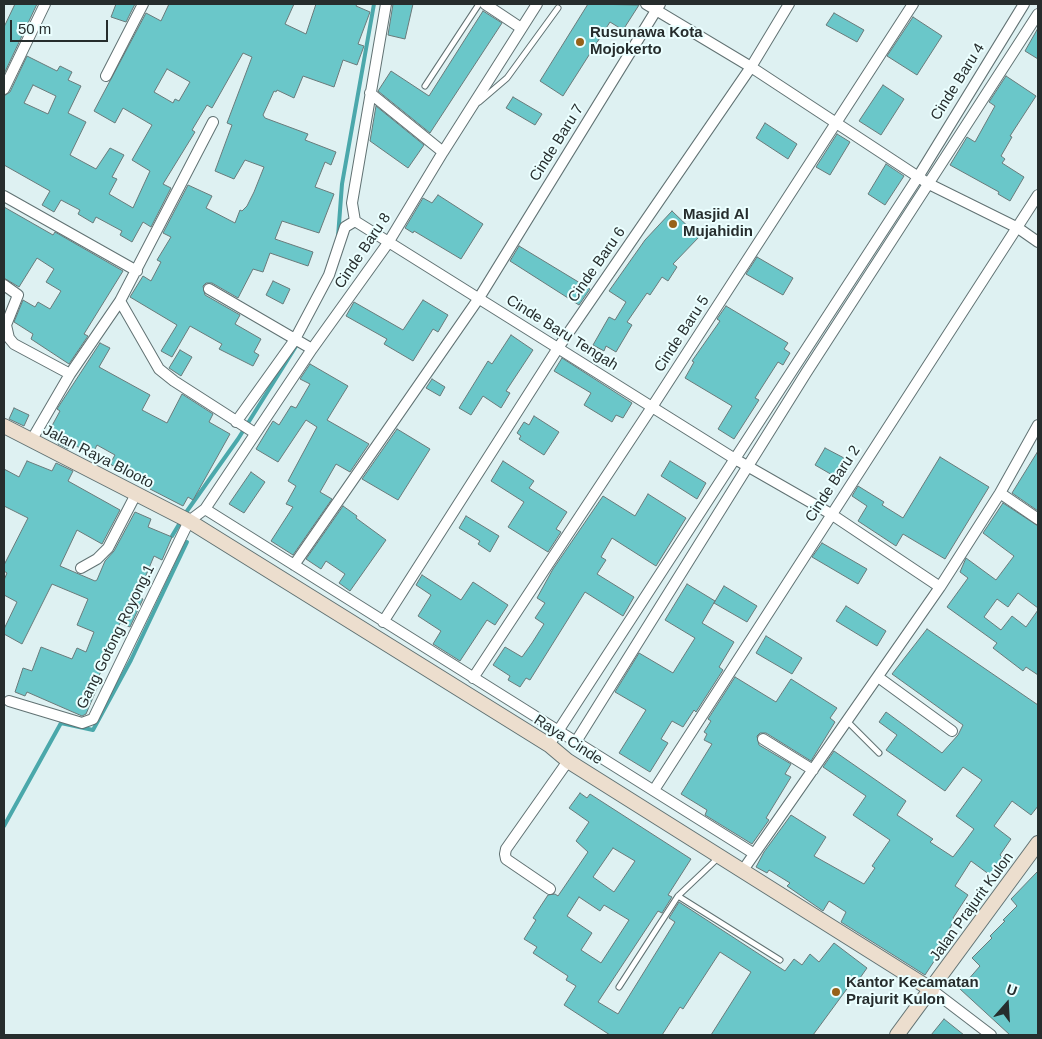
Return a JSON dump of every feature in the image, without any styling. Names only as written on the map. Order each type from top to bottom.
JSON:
[{"type":"street","points":[[4,89],[45,4]]},
{"type":"street","points":[[106,76],[143,4]]},
{"type":"street","points":[[120,301],[159,368],[174,381],[245,427],[302,345],[345,227],[355,221],[352,203],[386,4]]},
{"type":"street","points":[[485,4],[521,28]]},
{"type":"street","name":"Cinde Baru 8","points":[[192,516],[245,427],[302,345],[388,243],[467,113],[537,4]]},
{"type":"street","points":[[646,4],[659,7],[918,177],[1018,228],[1038,242]]},
{"type":"street","name":"Cinde Baru 6","points":[[383,622],[558,348],[751,67],[789,4]]},
{"type":"street","name":"Cinde Baru 5","points":[[473,678],[652,407],[913,4]]},
{"type":"street","name":"Cinde Baru 4","points":[[550,744],[918,177],[1024,4]]},
{"type":"street","name":"Cinde Baru 7","points":[[294,566],[479,298],[659,7]]},
{"type":"street","points":[[576,740],[806,373],[930,184],[1038,14]]},
{"type":"street","points":[[370,93],[443,152]]},
{"type":"street","points":[[31,441],[70,374],[120,301],[213,122]]},
{"type":"street","name":"Cinde Baru 2","points":[[654,790],[1038,195]]},
{"type":"street","points":[[4,196],[137,271]]},
{"type":"street","name":"Cinde Baru Tengah","points":[[355,221],[735,459],[831,514],[940,586]]},
{"type":"street","points":[[4,285],[18,295],[6,325],[9,338],[14,344],[70,374]]},
{"type":"street","points":[[208,289],[302,345]]},
{"type":"street","points":[[742,870],[940,586],[1000,493],[1038,425]]},
{"type":"street","name":"Jalan Raya Blooto","points":[[4,426],[135,496],[192,516]]},
{"type":"street","points":[[1000,493],[1038,519]]},
{"type":"street","points":[[81,568],[97,559],[108,548],[135,496]]},
{"type":"street","name":"Raya Cinde","points":[[192,516],[294,566],[558,731],[576,740],[753,854]]},
{"type":"street","name":"Raya Cinde","points":[[192,516],[550,744],[568,761],[932,990]]},
{"type":"street","name":"Gang Gotong Royong.1","points":[[8,701],[82,722],[93,719],[97,715],[192,516]]},
{"type":"street","points":[[878,677],[952,731]]},
{"type":"street","points":[[763,739],[813,770]]},
{"type":"street","points":[[550,889],[506,860],[505,854],[506,849],[568,761]]},
{"type":"street","name":"Jalan Prajurit Kulon","points":[[898,1035],[1038,843]]},
{"type":"street","points":[[932,990],[991,1035]]},
{"type":"lane","points":[[425,86],[479,4]]},
{"type":"lane","points":[[467,113],[507,78],[558,8]]},
{"type":"lane","points":[[847,721],[879,753]]},
{"type":"lane","points":[[619,988],[678,896],[720,856]]},
{"type":"lane","points":[[678,896],[780,960]]},
{"type":"building","points":[[15,4],[37,4],[4,74],[4,27]]},
{"type":"building","points":[[116,4],[135,4],[126,22],[111,17]]},
{"type":"building","points":[[169,4],[294,4],[285,24],[306,34],[316,4],[357,4],[356,6],[370,12],[358,44],[364,46],[357,65],[343,60],[334,87],[303,76],[294,98],[277,90],[276,92],[274,91],[263,115],[265,118],[308,134],[305,140],[336,152],[331,165],[325,162],[315,187],[334,194],[319,233],[282,221],[275,239],[313,252],[308,266],[270,253],[263,272],[253,269],[238,298],[212,283],[206,283],[203,286],[205,295],[240,315],[235,324],[261,339],[254,352],[259,355],[253,366],[219,349],[222,344],[190,326],[172,357],[161,351],[177,325],[130,297],[143,276],[151,281],[161,262],[157,260],[171,237],[163,233],[188,185],[212,196],[206,208],[235,223],[240,210],[242,211],[247,206],[264,167],[245,160],[234,179],[215,171],[232,125],[227,123],[252,57],[243,53],[212,108],[207,105],[192,130],[195,132],[163,184],[171,188],[151,227],[143,222],[132,242],[120,235],[122,231],[96,217],[93,223],[78,214],[80,210],[61,200],[54,212],[42,205],[50,191],[4,165],[4,96],[10,92],[27,56],[57,71],[60,66],[72,72],[68,80],[81,86],[68,113],[86,122],[70,155],[96,169],[110,148],[124,155],[112,177],[117,179],[109,194],[133,208],[150,171],[132,160],[152,125],[123,108],[115,123],[94,111],[146,13],[161,21]],"holes":[[[167,69],[190,82],[179,101],[175,99],[173,103],[154,92]],[[33,85],[56,96],[48,114],[24,103]]]},
{"type":"building","points":[[393,4],[413,4],[405,39],[388,35]]},
{"type":"building","name":"Rusunawa Kota Mojokerto","points":[[588,4],[639,5],[623,30],[610,22],[563,96],[540,81]]},
{"type":"building","points":[[483,11],[502,23],[430,133],[378,91],[391,71],[429,96]]},
{"type":"building","points":[[834,13],[864,30],[857,42],[826,25]]},
{"type":"building","points":[[913,17],[942,36],[917,75],[887,56]]},
{"type":"building","points":[[1038,28],[1038,59],[1025,51]]},
{"type":"building","points":[[1006,76],[1036,96],[1010,136],[1012,137],[1001,156],[1005,159],[1002,163],[1024,177],[1010,201],[998,194],[999,192],[950,165],[967,137],[975,142],[995,106],[989,102]]},
{"type":"building","points":[[883,85],[904,99],[881,135],[859,121]]},
{"type":"building","points":[[513,97],[542,114],[535,125],[506,108]]},
{"type":"building","points":[[376,106],[424,145],[408,168],[370,141]]},
{"type":"building","points":[[765,123],[797,144],[788,159],[756,138]]},
{"type":"building","points":[[837,134],[850,142],[830,175],[816,167]]},
{"type":"building","points":[[886,164],[904,176],[885,205],[868,194]]},
{"type":"building","points":[[438,195],[483,224],[461,259],[414,231],[413,233],[405,228],[423,198],[432,203]]},
{"type":"building","points":[[4,207],[53,235],[55,232],[123,271],[84,334],[88,336],[69,364],[31,339],[33,334],[14,322],[23,300],[35,307],[38,302],[50,309],[61,291],[46,282],[54,269],[37,258],[19,287],[4,278]]},
{"type":"building","points":[[672,211],[699,237],[673,264],[677,267],[668,281],[662,277],[650,295],[647,293],[627,322],[632,325],[616,352],[606,346],[604,351],[593,345],[609,317],[615,320],[626,302],[609,291],[645,240]]},
{"type":"building","points":[[519,246],[590,289],[579,305],[510,261]]},
{"type":"building","points":[[757,257],[793,278],[783,295],[746,274]]},
{"type":"building","points":[[273,281],[290,289],[283,304],[266,295]]},
{"type":"building","points":[[423,300],[448,315],[438,332],[433,329],[413,361],[384,344],[387,339],[346,316],[354,302],[403,330]]},
{"type":"building","points":[[726,306],[788,343],[784,349],[790,353],[783,365],[778,362],[755,398],[759,400],[734,439],[718,429],[732,406],[685,378],[694,362],[692,361],[720,321],[717,319]]},
{"type":"building","points":[[511,335],[533,350],[506,391],[510,393],[501,408],[483,396],[471,415],[459,408],[488,361],[492,364]]},
{"type":"building","points":[[100,343],[110,348],[99,367],[150,395],[142,410],[167,423],[182,394],[213,414],[209,422],[230,434],[193,500],[188,497],[183,506],[150,489],[154,482],[124,467],[122,471],[110,464],[115,455],[97,445],[92,455],[71,443],[68,449],[58,444],[60,439],[48,433],[60,411],[57,409]]},
{"type":"building","points":[[180,350],[192,357],[181,376],[169,368]]},
{"type":"building","points":[[562,358],[632,403],[623,418],[616,415],[612,422],[584,405],[591,393],[554,371]]},
{"type":"building","points":[[310,364],[348,386],[327,420],[369,444],[350,472],[336,464],[320,492],[332,499],[293,555],[271,541],[293,507],[286,504],[296,486],[288,481],[317,427],[306,420],[278,462],[256,449],[273,421],[279,425],[291,406],[296,408],[310,384],[300,379]]},
{"type":"building","points":[[432,379],[445,387],[440,396],[426,388]]},
{"type":"building","points":[[14,408],[29,415],[24,426],[9,419]]},
{"type":"building","points":[[534,416],[559,432],[544,455],[519,439],[521,436],[517,433],[524,422],[529,425]]},
{"type":"building","points":[[397,429],[430,449],[398,500],[362,479]]},
{"type":"building","points":[[825,448],[844,458],[834,476],[815,465]]},
{"type":"building","points":[[1038,451],[1038,511],[1012,493]]},
{"type":"building","points":[[940,457],[989,487],[945,559],[903,534],[896,546],[858,521],[867,506],[852,496],[858,486],[884,502],[882,505],[903,518]]},
{"type":"building","points":[[27,461],[52,471],[56,463],[73,471],[68,481],[120,510],[102,544],[77,530],[60,566],[95,581],[97,580],[105,561],[114,551],[135,512],[151,519],[148,527],[172,537],[162,560],[154,556],[137,597],[143,599],[130,627],[120,623],[113,640],[111,639],[102,659],[106,660],[98,678],[101,679],[86,714],[82,716],[27,692],[25,696],[15,692],[23,668],[32,671],[41,647],[72,659],[77,648],[86,652],[94,632],[77,625],[88,599],[52,584],[22,644],[4,634],[4,629],[17,602],[4,595],[4,580],[7,573],[4,571],[4,565],[28,518],[4,506],[4,469],[19,477]]},
{"type":"building","points":[[503,461],[534,481],[529,488],[567,512],[556,529],[561,532],[548,552],[508,527],[524,502],[491,481]]},
{"type":"building","points":[[670,461],[706,483],[697,499],[661,476]]},
{"type":"building","points":[[251,472],[265,482],[244,513],[229,504]]},
{"type":"building","points":[[648,494],[686,518],[656,566],[612,538],[601,557],[606,560],[597,574],[634,597],[623,616],[585,592],[530,680],[526,678],[520,687],[508,680],[510,676],[493,665],[505,647],[522,657],[532,643],[544,624],[535,618],[545,603],[537,598],[553,569],[603,496],[635,516]]},
{"type":"building","points":[[1003,503],[1038,526],[1038,608],[1018,593],[1008,607],[997,599],[984,617],[1001,630],[1012,616],[1026,627],[1038,610],[1038,675],[1026,667],[1023,671],[993,648],[997,643],[947,607],[968,578],[960,572],[966,558],[996,580],[1014,556],[983,533]]},
{"type":"building","points":[[343,506],[386,540],[350,591],[339,583],[345,574],[326,561],[321,569],[306,559]]},
{"type":"building","points":[[466,516],[499,536],[490,552],[478,544],[480,541],[459,528]]},
{"type":"building","points":[[822,543],[867,569],[858,584],[812,557]]},
{"type":"building","points":[[422,575],[461,600],[473,582],[508,605],[495,625],[487,620],[460,661],[433,644],[441,631],[418,616],[431,595],[416,585]]},
{"type":"building","points":[[687,584],[715,601],[702,623],[734,642],[719,667],[723,670],[696,712],[694,710],[683,727],[672,721],[661,739],[668,743],[650,772],[619,753],[646,710],[615,692],[639,653],[673,673],[695,638],[665,620]]},
{"type":"building","points":[[724,586],[757,606],[747,622],[714,603]]},
{"type":"building","points":[[846,606],[886,631],[877,646],[836,621]]},
{"type":"building","points":[[927,629],[1038,705],[1038,806],[1031,815],[1012,801],[994,826],[1011,839],[990,875],[971,861],[955,886],[968,895],[953,918],[955,919],[946,935],[950,937],[925,975],[841,922],[846,912],[829,901],[823,911],[787,886],[790,883],[769,870],[767,873],[756,867],[764,852],[791,815],[826,837],[814,856],[864,884],[875,868],[872,866],[890,840],[853,815],[866,796],[823,767],[834,751],[906,801],[897,815],[933,839],[930,842],[953,857],[974,829],[956,816],[982,780],[963,767],[945,791],[886,750],[897,735],[879,722],[886,712],[942,753],[958,735],[963,725],[892,674]]},
{"type":"building","points":[[766,636],[802,658],[792,674],[756,653]]},
{"type":"building","points":[[735,677],[776,702],[791,679],[837,708],[830,718],[835,722],[811,761],[766,733],[760,733],[757,736],[759,745],[791,764],[785,774],[791,777],[766,818],[769,820],[752,844],[705,815],[707,810],[681,794],[712,744],[704,740],[707,734],[704,732],[711,721],[708,719]]},
{"type":"building","points":[[580,793],[587,798],[590,794],[691,859],[668,895],[672,897],[662,913],[658,911],[598,1002],[618,1014],[675,922],[669,918],[679,902],[785,971],[794,959],[802,965],[810,954],[819,962],[834,943],[867,968],[855,985],[852,982],[813,1035],[711,1035],[751,972],[720,952],[683,1009],[680,1007],[662,1035],[610,1035],[564,1005],[576,986],[566,980],[568,976],[533,953],[537,947],[524,939],[536,920],[533,918],[548,895],[555,894],[558,896],[588,852],[576,841],[589,822],[569,808]],"holes":[[[613,848],[635,861],[614,892],[593,877]],[[579,897],[600,911],[604,905],[629,920],[601,963],[581,950],[592,933],[567,916]]]},
{"type":"building","points":[[1038,871],[1038,1035],[1010,1035],[960,989],[980,966],[972,958],[992,938],[990,936],[1017,906],[1011,899]]},
{"type":"building","points":[[944,1019],[964,1035],[931,1035]]},
{"type":"waterway","points":[[338,237],[342,184],[374,4]]},
{"type":"waterway","points":[[172,536],[187,511],[238,439],[298,343]]},
{"type":"waterway","points":[[4,826],[61,723],[93,730],[131,660],[187,542]]},
{"type":"place","name":"Rusunawa Kota Mojokerto","points":[[580,42]]},
{"type":"place","name":"Masjid Al Mujahidin","points":[[673,224]]},
{"type":"place","name":"Kantor Kecamatan Prajurit Kulon","points":[[836,992]]}]
